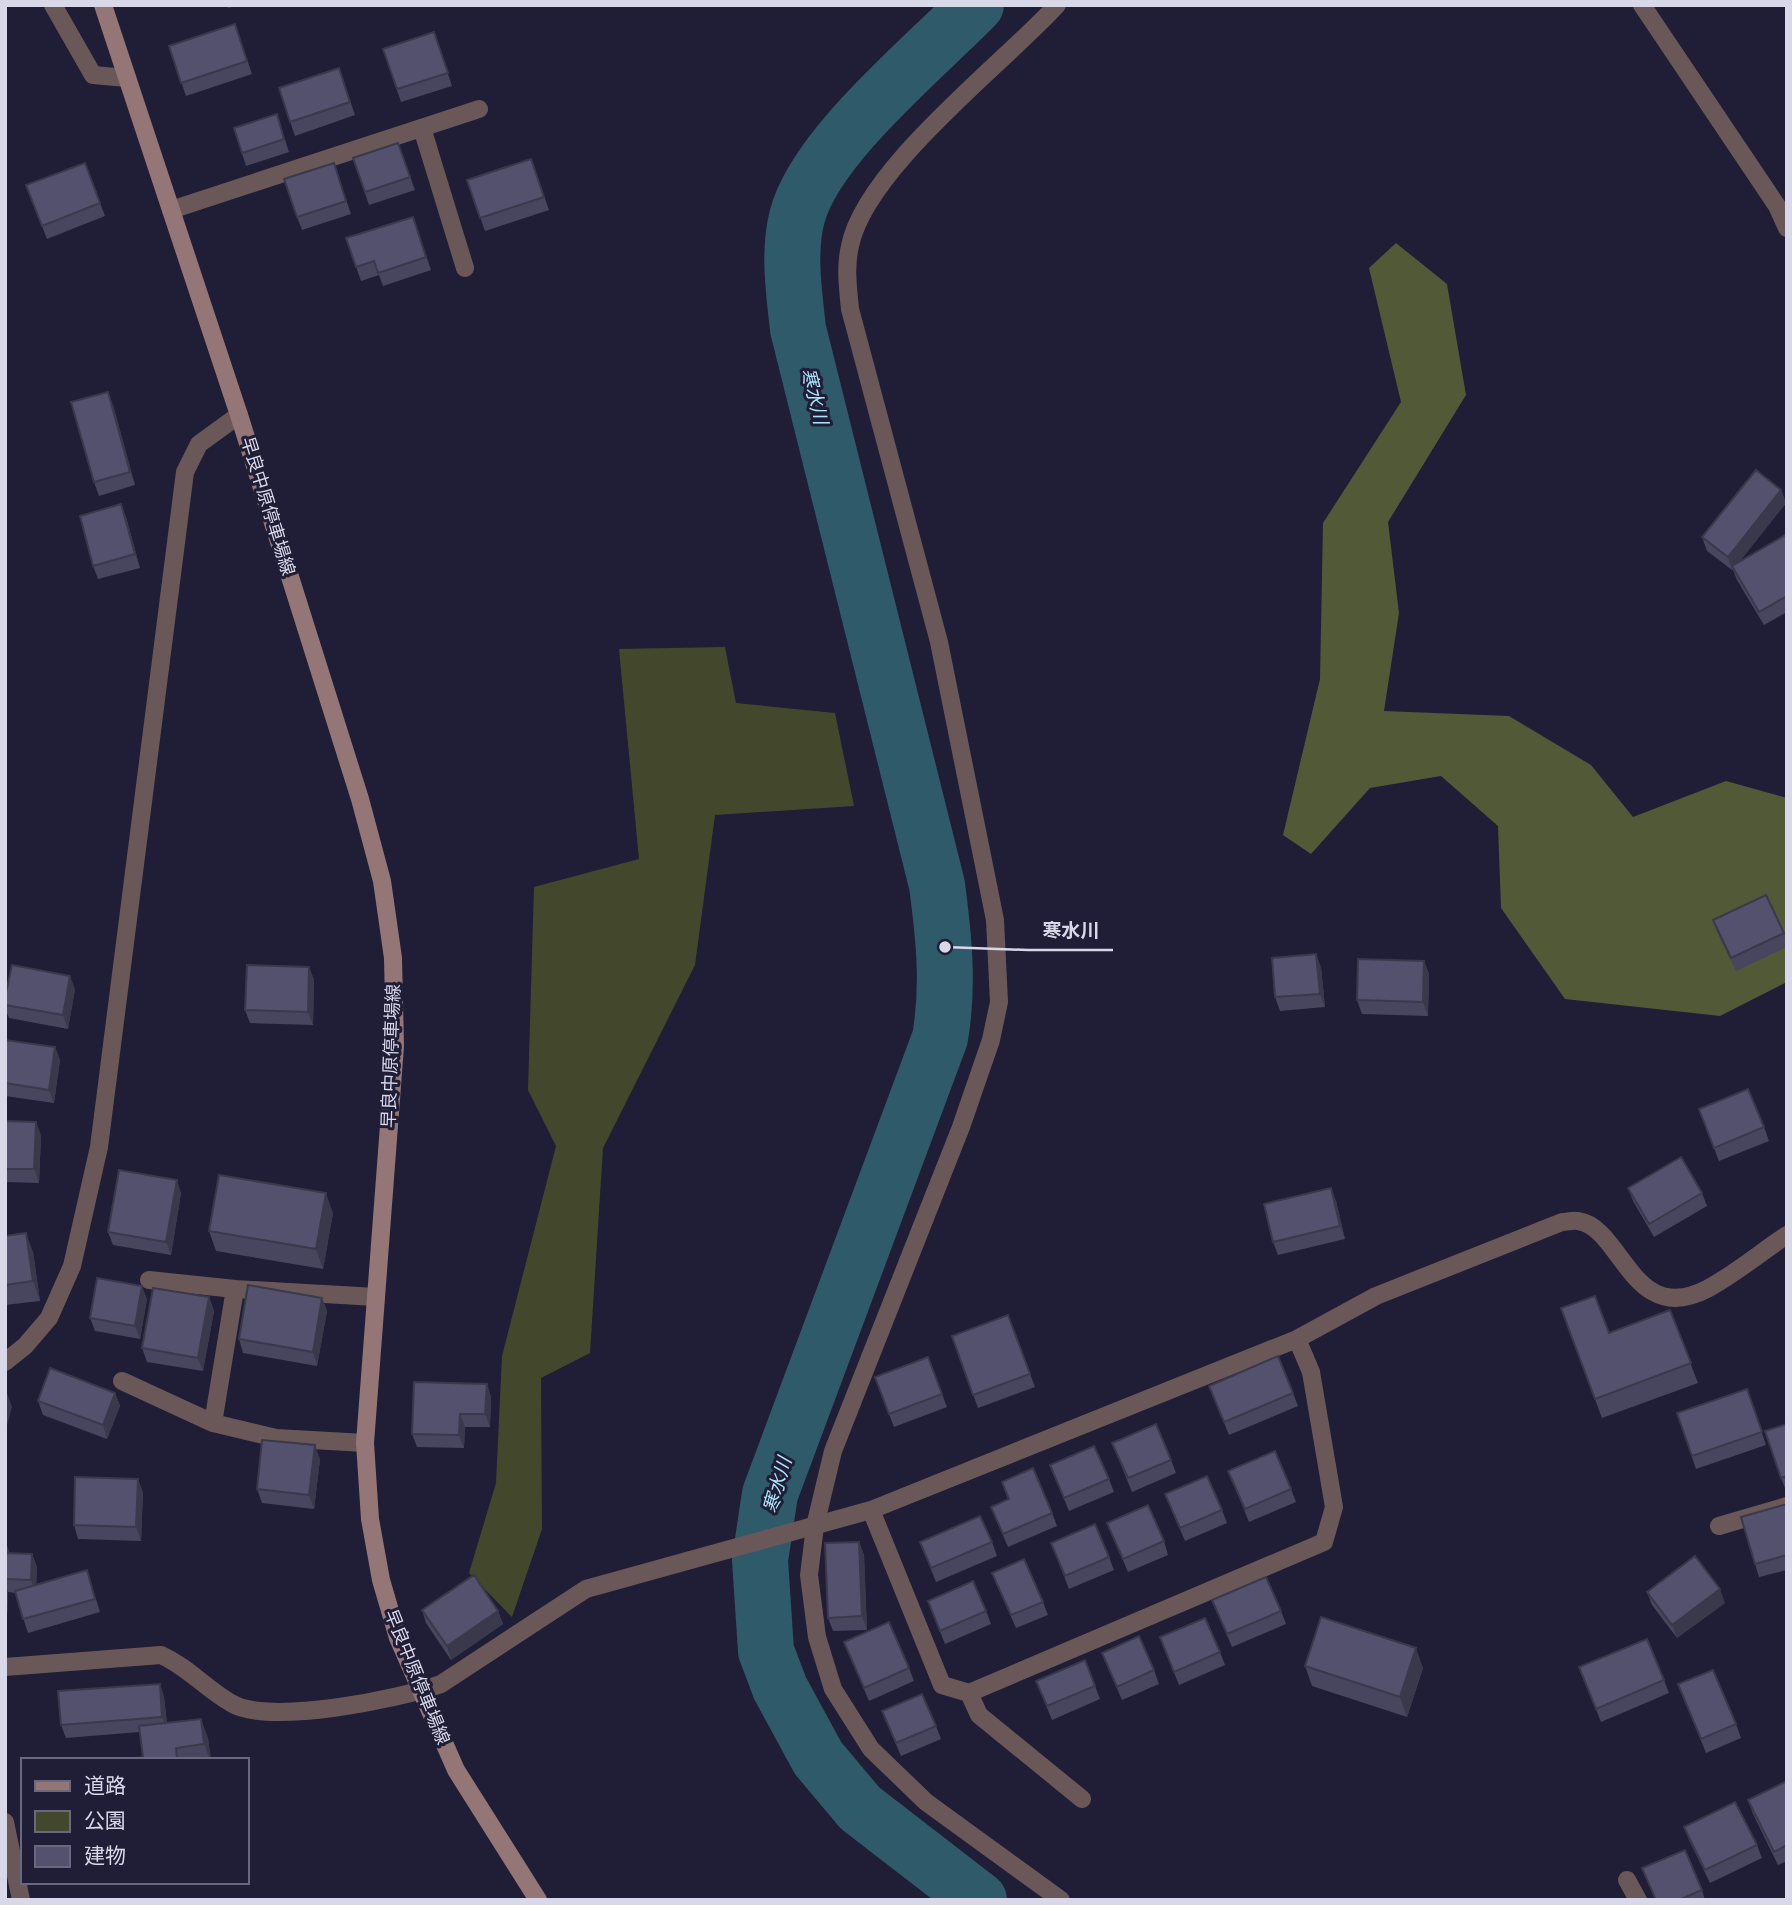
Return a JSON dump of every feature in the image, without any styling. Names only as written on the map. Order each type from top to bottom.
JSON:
[{"type":"main road","name":"早良中原停車場線","points":[[103,5],[239,415],[360,799],[382,881],[393,958],[395,1046],[365,1443],[370,1519],[381,1580],[398,1638],[419,1692],[456,1770],[538,1900]]},
{"type":"street","points":[[53,5],[93,75],[127,78]]},
{"type":"street","points":[[1057,5],[932,126],[889,175],[865,210],[850,243],[846,273],[850,309],[939,642],[995,920],[999,1002],[991,1040],[961,1127],[833,1451],[815,1526],[809,1576],[817,1637],[833,1689],[871,1749],[926,1802],[1061,1900]]},
{"type":"street","points":[[1642,5],[1777,206],[1787,228]]},
{"type":"street","points":[[171,210],[479,109]]},
{"type":"street","points":[[422,128],[465,268]]},
{"type":"street","points":[[5,1362],[25,1346],[49,1318],[72,1266],[99,1147],[185,472],[199,444],[239,415]]},
{"type":"street","points":[[5,1667],[160,1655],[182,1665],[232,1704],[260,1713],[380,1701],[419,1692],[441,1684],[586,1589],[871,1510],[1297,1339],[1376,1296],[1562,1222],[1579,1221],[1595,1230],[1642,1286],[1670,1298],[1705,1290],[1787,1235]]},
{"type":"street","points":[[149,1280],[235,1289],[376,1297]]},
{"type":"street","points":[[213,1423],[235,1289]]},
{"type":"street","points":[[871,1510],[942,1685],[969,1693],[1324,1542],[1335,1507],[1311,1372],[1297,1339]]},
{"type":"street","points":[[122,1381],[213,1423],[276,1438],[365,1443]]},
{"type":"street","points":[[1718,1526],[1787,1506]]},
{"type":"street","points":[[969,1693],[979,1715],[1082,1799]]},
{"type":"street","points":[[5,1822],[21,1900]]},
{"type":"street","points":[[1627,1880],[1638,1900]]},
{"type":"green space","points":[[1396,243],[1447,284],[1466,395],[1388,522],[1399,613],[1384,711],[1509,716],[1591,765],[1633,817],[1726,781],[1787,798],[1787,982],[1720,1016],[1565,999],[1501,908],[1498,826],[1441,776],[1370,788],[1311,854],[1283,835],[1320,679],[1323,523],[1401,402],[1369,268]]},
{"type":"green space","points":[[725,647],[736,703],[835,713],[854,806],[715,815],[695,965],[603,1148],[590,1353],[541,1378],[542,1529],[512,1617],[469,1573],[496,1483],[502,1356],[556,1146],[528,1090],[534,887],[639,859],[619,649]]},
{"type":"building","points":[[235,24],[247,61],[181,83],[169,46]]},
{"type":"building","points":[[434,32],[448,73],[397,89],[383,49]]},
{"type":"building","points":[[339,68],[350,102],[290,122],[279,88]]},
{"type":"building","points":[[277,114],[284,139],[242,153],[234,128]]},
{"type":"building","points":[[398,143],[410,177],[365,192],[353,158]]},
{"type":"building","points":[[531,159],[544,197],[480,218],[467,180]]},
{"type":"building","points":[[85,163],[100,203],[42,226],[26,185]]},
{"type":"building","points":[[334,163],[346,201],[297,217],[284,179]]},
{"type":"building","points":[[413,217],[426,257],[378,273],[374,261],[356,267],[346,238]]},
{"type":"building","points":[[108,392],[130,472],[94,482],[71,402]]},
{"type":"building","points":[[1756,470],[1781,490],[1728,557],[1702,537]]},
{"type":"building","points":[[121,504],[135,554],[93,566],[80,516]]},
{"type":"building","points":[[1787,534],[1787,596],[1759,612],[1732,566]]},
{"type":"building","points":[[1766,895],[1784,933],[1731,958],[1713,920]]},
{"type":"building","points":[[1316,954],[1320,994],[1275,997],[1272,958]]},
{"type":"building","points":[[1358,959],[1424,961],[1423,1002],[1357,1000]]},
{"type":"building","points":[[12,965],[70,976],[63,1015],[5,1005]]},
{"type":"building","points":[[247,965],[309,967],[308,1012],[245,1010]]},
{"type":"building","points":[[5,1040],[55,1047],[49,1090],[5,1083]]},
{"type":"building","points":[[1748,1089],[1764,1127],[1714,1148],[1699,1109]]},
{"type":"building","points":[[5,1121],[36,1122],[34,1169],[5,1169]]},
{"type":"building","points":[[1681,1157],[1702,1193],[1649,1224],[1628,1188]]},
{"type":"building","points":[[119,1170],[177,1180],[166,1242],[108,1232]]},
{"type":"building","points":[[219,1175],[326,1193],[316,1249],[209,1231]]},
{"type":"building","points":[[1331,1188],[1340,1226],[1273,1242],[1264,1204]]},
{"type":"building","points":[[26,1233],[33,1281],[5,1285],[5,1236]]},
{"type":"building","points":[[97,1278],[142,1286],[135,1326],[90,1318]]},
{"type":"building","points":[[248,1285],[322,1298],[313,1352],[239,1339]]},
{"type":"building","points":[[153,1288],[209,1297],[198,1358],[142,1348]]},
{"type":"building","points":[[1595,1296],[1609,1333],[1670,1310],[1691,1363],[1595,1399],[1561,1308]]},
{"type":"building","points":[[1008,1315],[1030,1374],[973,1395],[952,1336]]},
{"type":"building","points":[[1278,1356],[1293,1393],[1224,1422],[1209,1386]]},
{"type":"building","points":[[928,1357],[942,1394],[889,1414],[875,1377]]},
{"type":"building","points":[[50,1368],[115,1393],[103,1425],[38,1401]]},
{"type":"building","points":[[414,1382],[487,1384],[485,1414],[460,1414],[459,1435],[412,1434]]},
{"type":"building","points":[[1747,1389],[1762,1432],[1692,1456],[1677,1413]]},
{"type":"building","points":[[1156,1424],[1171,1460],[1128,1478],[1112,1443]]},
{"type":"building","points":[[1787,1424],[1787,1476],[1781,1478],[1765,1431]]},
{"type":"building","points":[[262,1440],[315,1445],[309,1495],[257,1489]]},
{"type":"building","points":[[1094,1446],[1109,1479],[1064,1498],[1050,1465]]},
{"type":"building","points":[[1275,1451],[1291,1489],[1245,1509],[1228,1471]]},
{"type":"building","points":[[1033,1468],[1052,1513],[1003,1534],[991,1507],[1009,1499],[1002,1482]]},
{"type":"building","points":[[1207,1476],[1222,1510],[1180,1528],[1165,1494]]},
{"type":"building","points":[[75,1477],[138,1479],[136,1527],[74,1525]]},
{"type":"building","points":[[1787,1504],[1787,1555],[1755,1564],[1741,1517]]},
{"type":"building","points":[[1148,1505],[1164,1541],[1123,1559],[1107,1523]]},
{"type":"building","points":[[980,1516],[992,1542],[931,1568],[920,1542]]},
{"type":"building","points":[[1095,1524],[1109,1557],[1065,1576],[1051,1543]]},
{"type":"building","points":[[859,1542],[862,1616],[828,1618],[825,1543]]},
{"type":"building","points":[[5,1553],[32,1554],[31,1580],[5,1579]]},
{"type":"building","points":[[1695,1556],[1720,1589],[1672,1625],[1647,1592]]},
{"type":"building","points":[[1024,1559],[1043,1602],[1011,1615],[992,1573]]},
{"type":"building","points":[[87,1570],[95,1599],[23,1619],[15,1591]]},
{"type":"building","points":[[474,1575],[498,1611],[447,1646],[422,1610]]},
{"type":"building","points":[[1266,1577],[1281,1611],[1227,1634],[1212,1600]]},
{"type":"building","points":[[973,1581],[986,1611],[940,1631],[928,1601]]},
{"type":"building","points":[[1321,1617],[1416,1648],[1400,1697],[1305,1666]]},
{"type":"building","points":[[1205,1618],[1220,1652],[1174,1672],[1160,1637]]},
{"type":"building","points":[[889,1622],[909,1668],[864,1688],[844,1642]]},
{"type":"building","points":[[1139,1636],[1154,1670],[1117,1687],[1102,1653]]},
{"type":"building","points":[[1647,1639],[1664,1680],[1596,1709],[1579,1667]]},
{"type":"building","points":[[1085,1660],[1095,1686],[1047,1706],[1036,1681]]},
{"type":"building","points":[[1713,1670],[1736,1724],[1701,1739],[1678,1684]]},
{"type":"building","points":[[160,1684],[162,1717],[61,1725],[58,1691]]},
{"type":"building","points":[[922,1694],[936,1726],[896,1743],[882,1711]]},
{"type":"building","points":[[201,1719],[204,1744],[176,1748],[177,1758],[137,1758],[143,1757],[139,1726]]},
{"type":"building","points":[[1787,1781],[1787,1845],[1774,1852],[1748,1800]]},
{"type":"building","points":[[1735,1802],[1757,1845],[1705,1870],[1684,1827]]},
{"type":"building","points":[[1685,1850],[1702,1890],[1679,1900],[1656,1900],[1642,1868]]},
{"type":"waterway","name":"寒水川","points":[[976,5],[901,77],[848,133],[825,162],[808,190],[794,231],[793,273],[798,329],[937,885],[945,981],[940,1038],[770,1494],[760,1560],[766,1651],[780,1688],[818,1758],[860,1808],[979,1900]]},
{"type":"place","name":"寒水川","points":[[945,947]]}]
